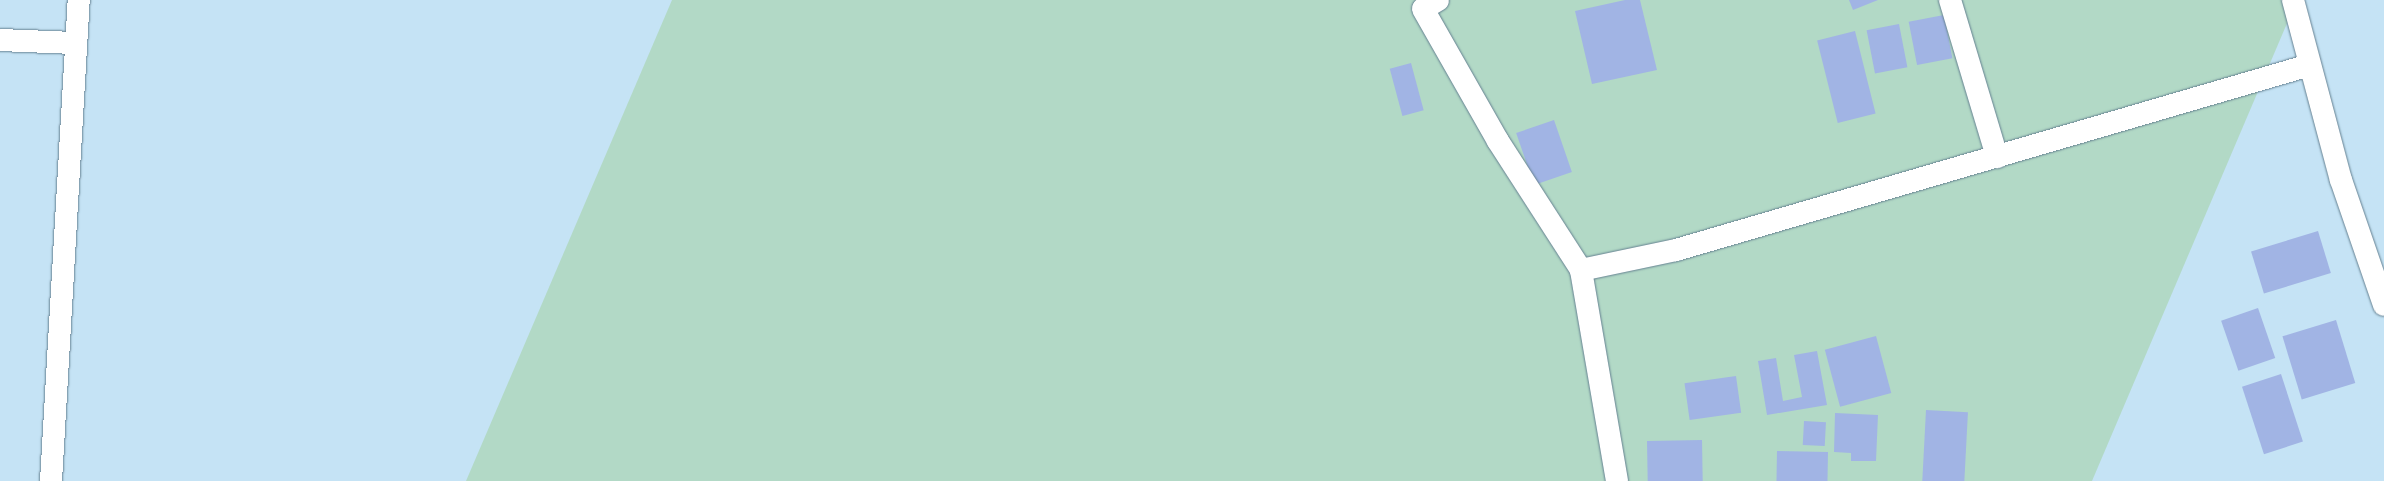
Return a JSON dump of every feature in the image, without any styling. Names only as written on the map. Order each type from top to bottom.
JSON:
[{"type":"street","points":[[51,481],[79,0]]},
{"type":"street","points":[[1438,0],[1423,9],[1498,141],[1581,270],[1617,481]]},
{"type":"street","points":[[1950,0],[1997,157]]},
{"type":"street","points":[[2294,0],[2341,180],[2384,305]]},
{"type":"street","points":[[0,40],[76,43]]},
{"type":"street","points":[[1581,270],[1676,250],[2310,65]]},
{"type":"green space","points":[[672,0],[2297,0],[2092,481],[466,481]]},
{"type":"building","points":[[1625,0],[1640,0],[1657,70],[1592,84],[1575,11]]},
{"type":"building","points":[[1849,0],[1878,0],[1853,10]]},
{"type":"building","points":[[1944,15],[1952,58],[1917,65],[1909,22]]},
{"type":"building","points":[[1899,24],[1907,67],[1875,73],[1867,30]]},
{"type":"building","points":[[1855,31],[1876,113],[1838,123],[1817,40]]},
{"type":"building","points":[[1411,63],[1424,110],[1402,116],[1390,69]]},
{"type":"building","points":[[1554,120],[1572,172],[1534,185],[1516,133]]},
{"type":"building","points":[[2318,231],[2331,273],[2264,294],[2251,251]]},
{"type":"building","points":[[2258,308],[2275,358],[2238,371],[2221,321]]},
{"type":"building","points":[[2336,320],[2355,383],[2302,399],[2282,336]]},
{"type":"building","points":[[1876,336],[1891,393],[1840,407],[1825,350]]},
{"type":"building","points":[[1817,351],[1827,405],[1767,415],[1758,361],[1776,358],[1783,401],[1802,397],[1794,355]]},
{"type":"building","points":[[2281,374],[2303,442],[2264,454],[2242,387]]},
{"type":"building","points":[[1736,376],[1741,413],[1690,420],[1685,383]]},
{"type":"building","points":[[1926,410],[1968,412],[1964,481],[1922,481]]},
{"type":"building","points":[[1835,413],[1878,415],[1876,461],[1851,461],[1851,453],[1834,452]]},
{"type":"building","points":[[1804,421],[1826,422],[1825,446],[1803,445]]},
{"type":"building","points":[[1702,440],[1703,481],[1648,481],[1647,441]]},
{"type":"building","points":[[1777,451],[1828,452],[1827,481],[1776,481]]}]
